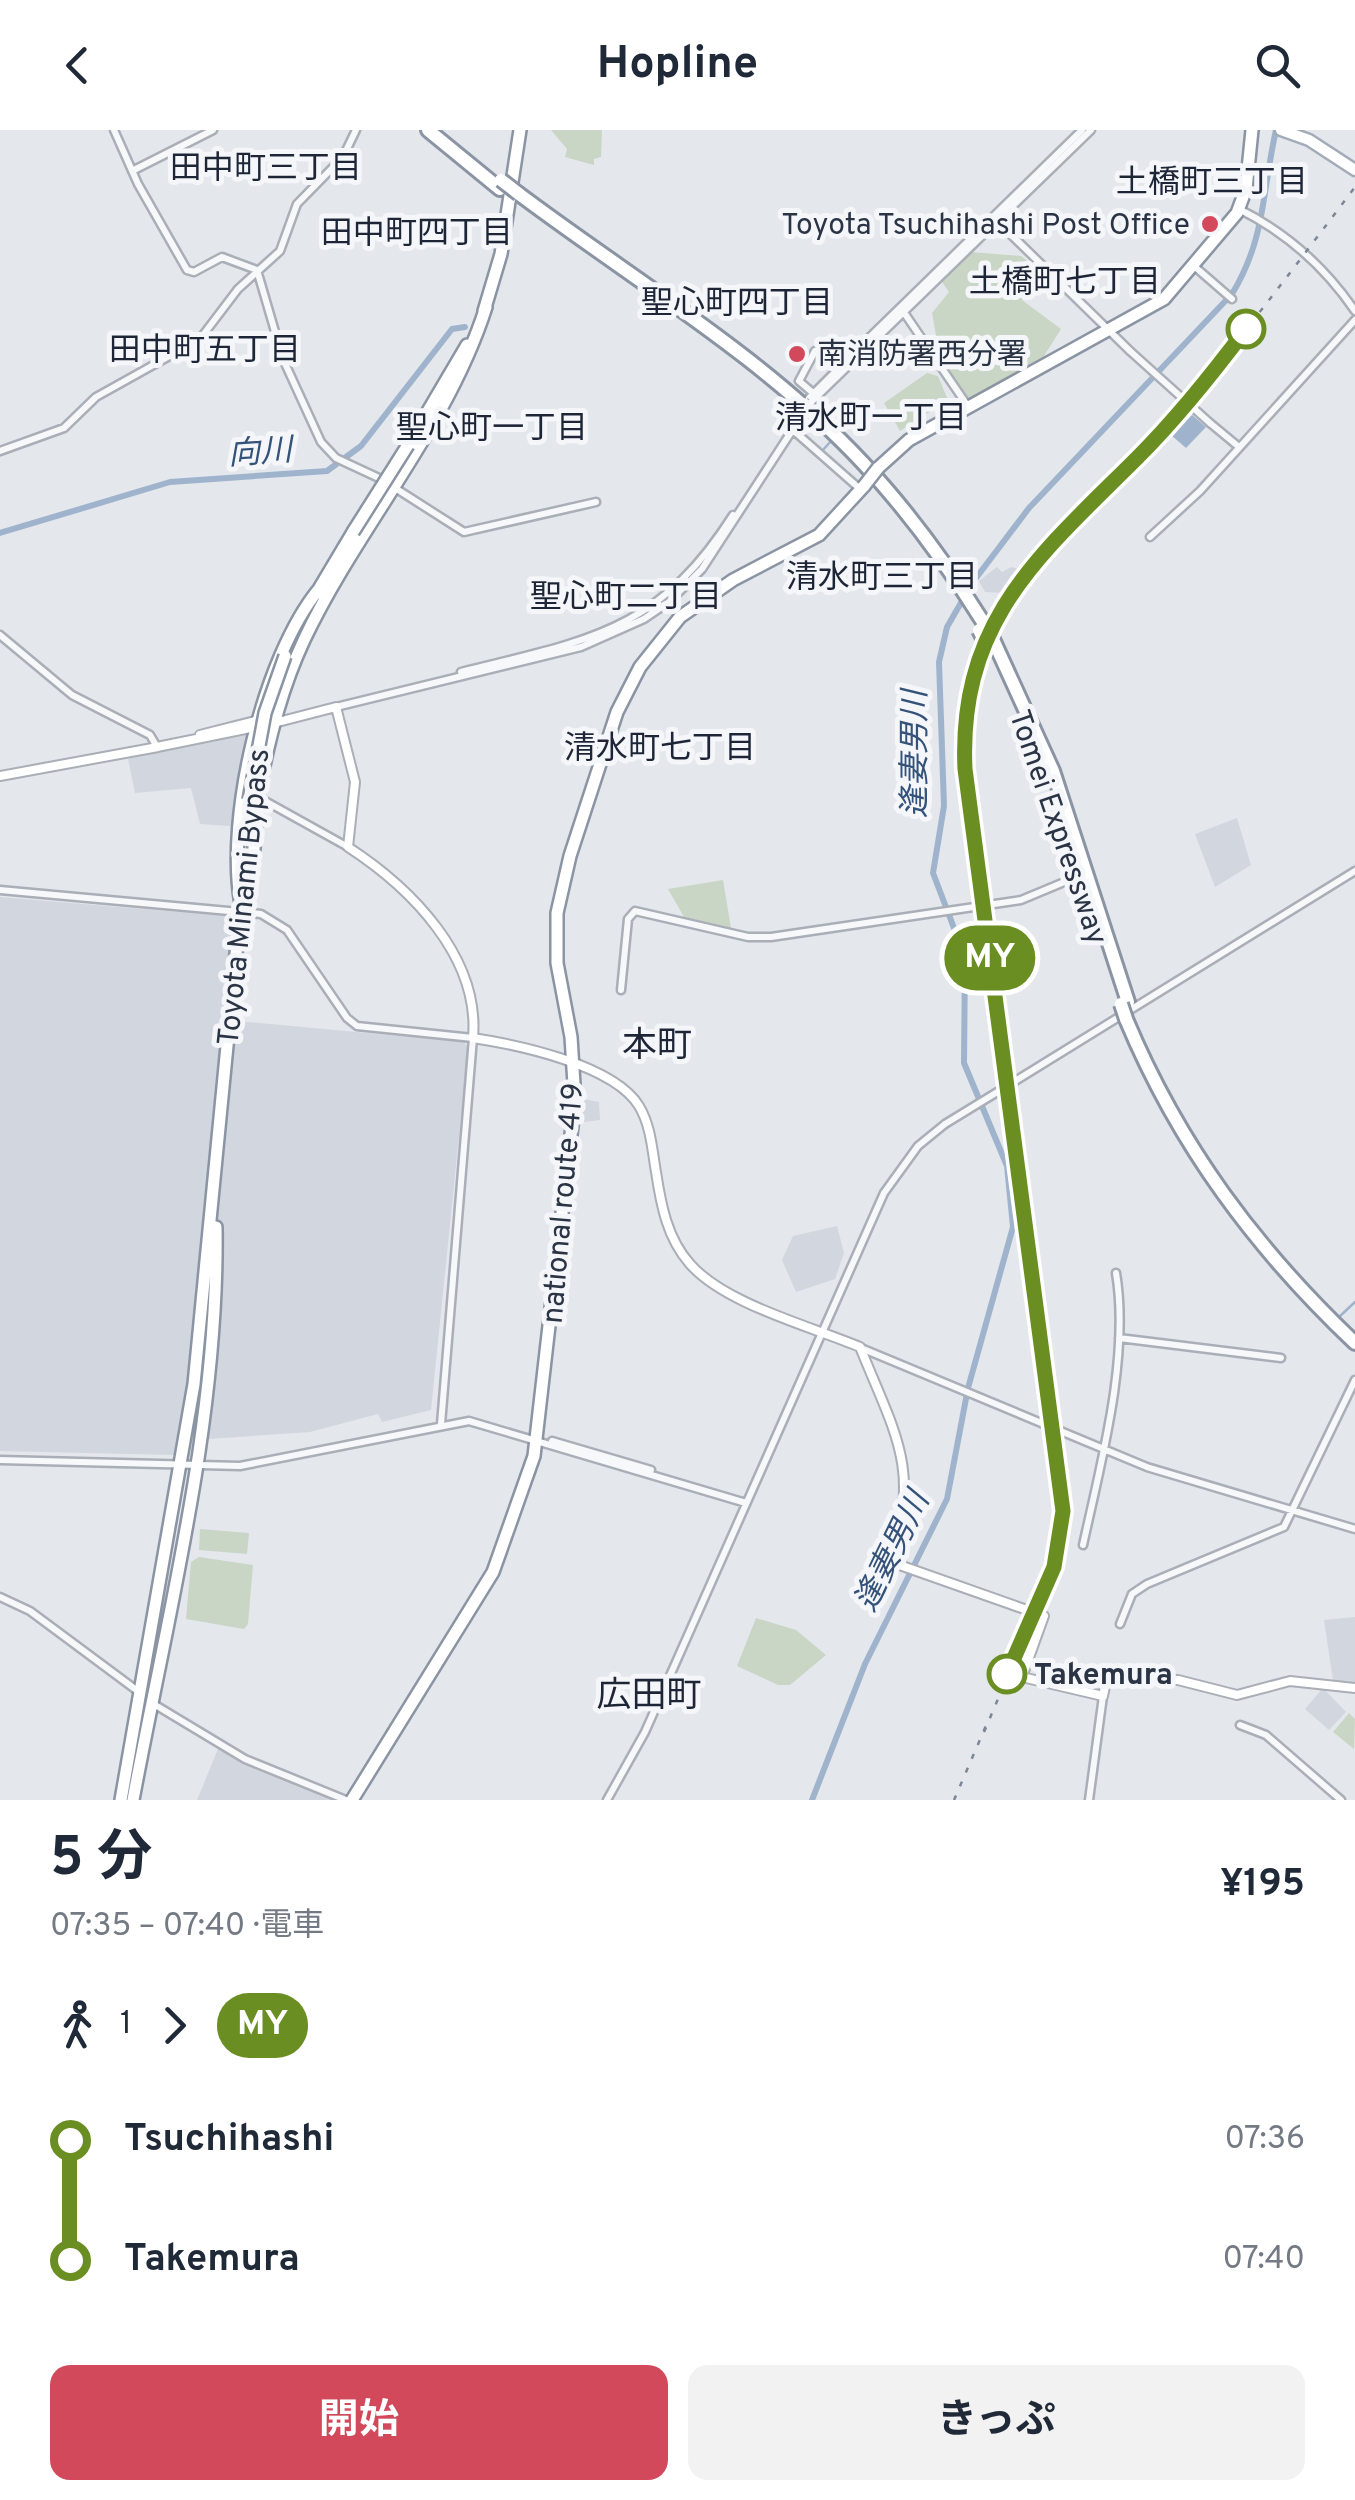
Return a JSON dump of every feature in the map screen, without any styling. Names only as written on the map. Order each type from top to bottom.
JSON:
[{"type":"highway","name":"Tomei Expressway","points":[[428,130],[726,345],[833,433],[899,504],[985,633],[1054,770],[1127,1010],[1178,1127],[1222,1194],[1284,1272],[1355,1343]]},
{"type":"highway","name":"Tomei Expressway","points":[[437,130],[500,185]]},
{"type":"highway","points":[[1239,209],[1252,130]]},
{"type":"highway","name":"Toyota Minami Bypass","points":[[133,1800],[188,1466],[239,922],[264,713],[285,656],[319,589],[437,397],[486,307],[503,243],[516,134]]},
{"type":"highway","name":"Toyota Minami Bypass","points":[[437,397],[464,346],[488,280],[516,134]]},
{"type":"highway","name":"national route 419","points":[[349,1800],[493,1572],[524,1494],[536,1440],[574,1111],[574,1065],[557,963],[561,890],[621,703],[640,668],[680,617],[734,580],[819,534],[878,468],[909,440],[1150,310],[1194,266],[1239,209]]},
{"type":"highway","points":[[253,804],[273,721],[305,637],[464,369],[486,307]]},
{"type":"highway","points":[[241,904],[238,888],[243,796],[257,724],[275,666],[319,589]]},
{"type":"highway","name":"Tomei Expressway","points":[[1127,1010],[1186,1123],[1236,1201],[1290,1267],[1355,1334]]},
{"type":"highway","name":"Toyota Minami Bypass","points":[[121,1800],[188,1466],[209,1385],[218,1283],[215,1203]]},
{"type":"main road","points":[[1280,130],[1309,140],[1355,170]]},
{"type":"main road","points":[[1302,130],[1355,162]]},
{"type":"main road","points":[[0,776],[157,747],[337,705],[354,782],[348,847],[389,874],[412,898],[461,968],[474,1001],[473,1038],[574,1065],[618,1083],[641,1110],[649,1129],[664,1217],[688,1262],[726,1291],[860,1348],[903,1455],[906,1506],[891,1562],[1044,1616],[1022,1677],[1103,1696],[1107,1678],[1178,1680],[1237,1695],[1290,1681],[1355,1688]]},
{"type":"street","points":[[114,130],[187,270],[194,272],[222,257],[257,270]]},
{"type":"street","points":[[132,171],[213,130]]},
{"type":"street","points":[[0,451],[64,428],[96,398],[200,339],[257,270],[280,251],[297,204],[343,157],[356,130]]},
{"type":"street","points":[[811,397],[904,311],[1082,130]]},
{"type":"street","points":[[337,705],[581,647],[624,630],[667,600],[715,544],[811,397],[1091,130]]},
{"type":"street","points":[[1239,209],[1270,224],[1336,284],[1355,311]]},
{"type":"street","points":[[996,220],[1109,332],[1238,447]]},
{"type":"street","points":[[1194,266],[1232,299]]},
{"type":"street","points":[[257,270],[288,372],[317,437],[342,462],[394,486],[449,526],[468,532],[596,502]]},
{"type":"street","points":[[904,311],[970,409]]},
{"type":"street","points":[[1150,537],[1355,320]]},
{"type":"street","points":[[811,397],[799,381],[815,350]]},
{"type":"street","points":[[794,426],[862,488]]},
{"type":"street","points":[[667,600],[680,617]]},
{"type":"street","points":[[0,635],[72,695],[150,735],[157,747]]},
{"type":"street","points":[[257,768],[256,795],[348,847]]},
{"type":"street","points":[[607,1800],[644,1732],[894,1173],[946,1124],[1355,871]]},
{"type":"street","points":[[621,990],[628,919],[636,910],[757,938],[1021,900],[1069,880]]},
{"type":"street","points":[[0,890],[261,914],[287,930],[346,1018],[357,1026],[473,1038],[441,1424]]},
{"type":"street","points":[[1083,1544],[1103,1450],[1118,1338],[1116,1272]]},
{"type":"street","points":[[1118,1338],[1281,1358]]},
{"type":"street","points":[[860,1348],[1103,1450],[1355,1529]]},
{"type":"street","points":[[1120,1624],[1132,1594],[1147,1584],[1270,1536],[1294,1513],[1355,1380]]},
{"type":"street","points":[[0,1460],[188,1466],[280,1460],[469,1420],[746,1501]]},
{"type":"street","points":[[0,1597],[30,1611],[151,1703],[231,1752],[349,1800]]},
{"type":"street","points":[[1089,1800],[1103,1696]]},
{"type":"street","points":[[1240,1725],[1266,1734],[1341,1800]]},
{"type":"shaded area","points":[[997,567],[1002,572],[1011,567],[1021,570],[1005,593],[985,592],[979,581]]},
{"type":"shaded area","points":[[246,732],[252,738],[231,826],[200,824],[191,788],[135,793],[128,759]]},
{"type":"shaded area","points":[[1237,818],[1251,865],[1215,887],[1195,834]]},
{"type":"shaded area","points":[[0,897],[226,916],[231,939],[226,1020],[464,1042],[468,1048],[431,1410],[382,1422],[378,1414],[310,1432],[179,1441],[174,1455],[0,1451]]},
{"type":"shaded area","points":[[578,1098],[599,1102],[600,1120],[576,1123]]},
{"type":"shaded area","points":[[837,1226],[844,1253],[835,1279],[796,1292],[782,1260],[793,1236]]},
{"type":"shaded area","points":[[1355,1617],[1355,1684],[1333,1681],[1324,1620]]},
{"type":"shaded area","points":[[1323,1688],[1346,1712],[1329,1730],[1305,1709]]},
{"type":"shaded area","points":[[218,1749],[335,1800],[197,1800]]},
{"type":"green space","points":[[551,130],[602,130],[601,157],[594,159],[594,165],[565,157],[567,149]]},
{"type":"green space","points":[[970,252],[1021,256],[1044,274],[1022,300],[1061,329],[1039,364],[969,400],[941,362],[932,313],[949,292],[940,279]]},
{"type":"green space","points":[[927,373],[938,376],[948,400],[900,431],[884,403]]},
{"type":"green space","points":[[723,880],[731,928],[684,917],[668,889]]},
{"type":"green space","points":[[200,1529],[249,1533],[247,1554],[199,1550]]},
{"type":"green space","points":[[199,1557],[253,1565],[248,1624],[244,1629],[186,1619],[191,1562]]},
{"type":"green space","points":[[756,1618],[796,1630],[826,1655],[790,1685],[778,1685],[737,1666]]},
{"type":"green space","points":[[1349,1713],[1355,1719],[1354,1749],[1333,1732]]},
{"type":"water","points":[[1192,415],[1206,427],[1186,448],[1171,435]]},
{"type":"waterway","name":"逢妻男川","points":[[812,1800],[865,1664],[947,1499],[968,1388],[1013,1227],[1007,1166],[964,1063],[965,957],[933,873],[944,806],[939,662],[947,627],[973,582],[1029,508],[1232,294],[1257,234],[1276,130]]},
{"type":"waterway","name":"向川","points":[[0,533],[170,482],[327,471],[361,446],[452,329],[465,327]]},
{"type":"waterway","points":[[822,451],[832,440]]},
{"type":"waterway","points":[[1338,1318],[1355,1302]]},
{"type":"railway","points":[[984,1732],[1054,1567],[1063,1511],[965,769],[968,706],[981,654],[1002,609],[1029,570],[1176,416],[1355,187]]},
{"type":"railway","points":[[954,1800],[988,1721]]},
{"type":"train","name":"MY","points":[[1007,1674],[1054,1567],[1063,1511],[965,769],[967,704],[994,619],[1024,572],[1055,536],[1142,454],[1246,329]]},
{"type":"place","name":"Toyota Tsuchihashi Post Office","points":[[1210,224]]},
{"type":"place","name":"南消防署西分署","points":[[797,354]]},
{"type":"place","name":"Takemura","points":[[1007,1674]]},
{"type":"district","name":"田中町三丁目","points":[[266,167]]},
{"type":"district","name":"土橋町三丁目","points":[[1212,181]]},
{"type":"district","name":"田中町四丁目","points":[[417,232]]},
{"type":"district","name":"土橋町七丁目","points":[[1065,281]]},
{"type":"district","name":"聖心町四丁目","points":[[737,302]]},
{"type":"district","name":"田中町五丁目","points":[[205,349]]},
{"type":"district","name":"清水町一丁目","points":[[871,417]]},
{"type":"district","name":"聖心町一丁目","points":[[492,427]]},
{"type":"district","name":"清水町三丁目","points":[[882,576]]},
{"type":"district","name":"聖心町二丁目","points":[[626,596]]},
{"type":"district","name":"清水町七丁目","points":[[660,747]]},
{"type":"district","name":"本町","points":[[657,1044]]},
{"type":"district","name":"広田町","points":[[649,1694]]}]
